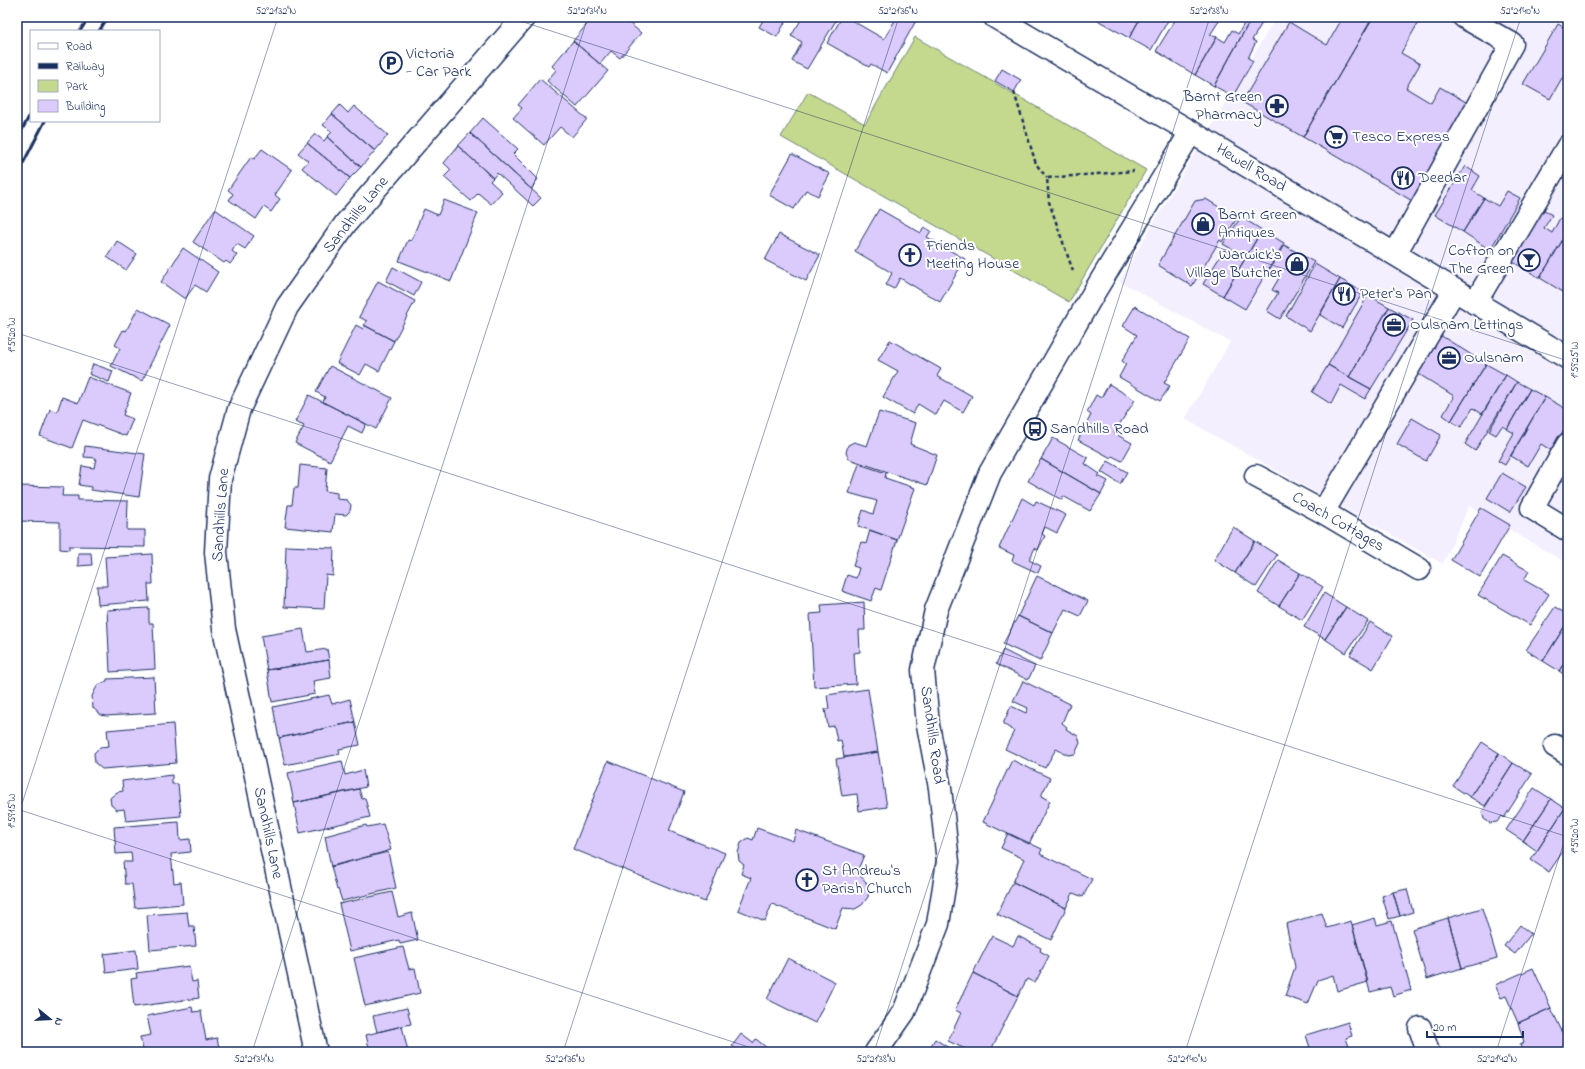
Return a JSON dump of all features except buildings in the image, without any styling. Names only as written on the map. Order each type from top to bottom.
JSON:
[{"type":"street","name":"Sandhills Lane","points":[[316,1052],[224,629],[216,552],[220,479],[239,409],[287,307],[346,223],[524,17]]},
{"type":"street","name":"Hewell Road","points":[[995,17],[1191,132],[1568,358]]},
{"type":"street","points":[[1395,254],[1512,44],[1464,17]]},
{"type":"street","name":"Sandhills Road","points":[[876,1052],[904,1012],[938,924],[948,862],[940,788],[928,725],[923,670],[936,610],[990,473],[1093,294],[1191,132]]},
{"type":"street","points":[[1475,303],[1568,146]]},
{"type":"street","points":[[1323,512],[1454,291]]},
{"type":"street","points":[[1568,444],[1532,508],[1568,530]]},
{"type":"street","name":"Coach Cottages","points":[[1256,476],[1323,512],[1420,569]]},
{"type":"street","points":[[1420,1028],[1428,1052]]},
{"type":"path","points":[[1014,92],[1036,164],[1047,178],[1049,202],[1078,286],[1093,294]]},
{"type":"path","points":[[1047,178],[1146,170],[1163,178]]},
{"type":"shaded area","points":[[1276,17],[1562,17],[1568,20],[1568,564],[1469,506],[1443,564],[1185,419],[1230,342],[1119,281]]},
{"type":"green space","points":[[915,37],[1146,170],[1069,302],[781,137],[808,92],[865,124]]},
{"type":"railway","points":[[81,30],[89,17]]},
{"type":"railway","points":[[100,30],[108,17]]},
{"type":"railway","points":[[17,139],[30,115]]},
{"type":"railway","points":[[17,175],[44,122]]},
{"type":"place","name":"Victoria - Car Park","points":[[391,63]]},
{"type":"place","name":"Barnt Green Pharmacy","points":[[1277,106]]},
{"type":"place","name":"Tesco Express","points":[[1336,137]]},
{"type":"place","name":"Deedar","points":[[1403,178]]},
{"type":"place","name":"Barnt Green Antiques","points":[[1203,224]]},
{"type":"place","name":"Friends Meeting House","points":[[910,255]]},
{"type":"place","name":"Cofton on The Green","points":[[1529,260]]},
{"type":"place","name":"Warwick's Village Butcher","points":[[1297,264]]},
{"type":"place","name":"Peter's Pan","points":[[1344,294]]},
{"type":"place","name":"Oulsnam Lettings","points":[[1394,325]]},
{"type":"place","name":"Oulsnam","points":[[1449,358]]},
{"type":"place","name":"Sandhills Road","points":[[1035,429]]},
{"type":"place","name":"St Andrew's Parish Church","points":[[807,880]]}]
